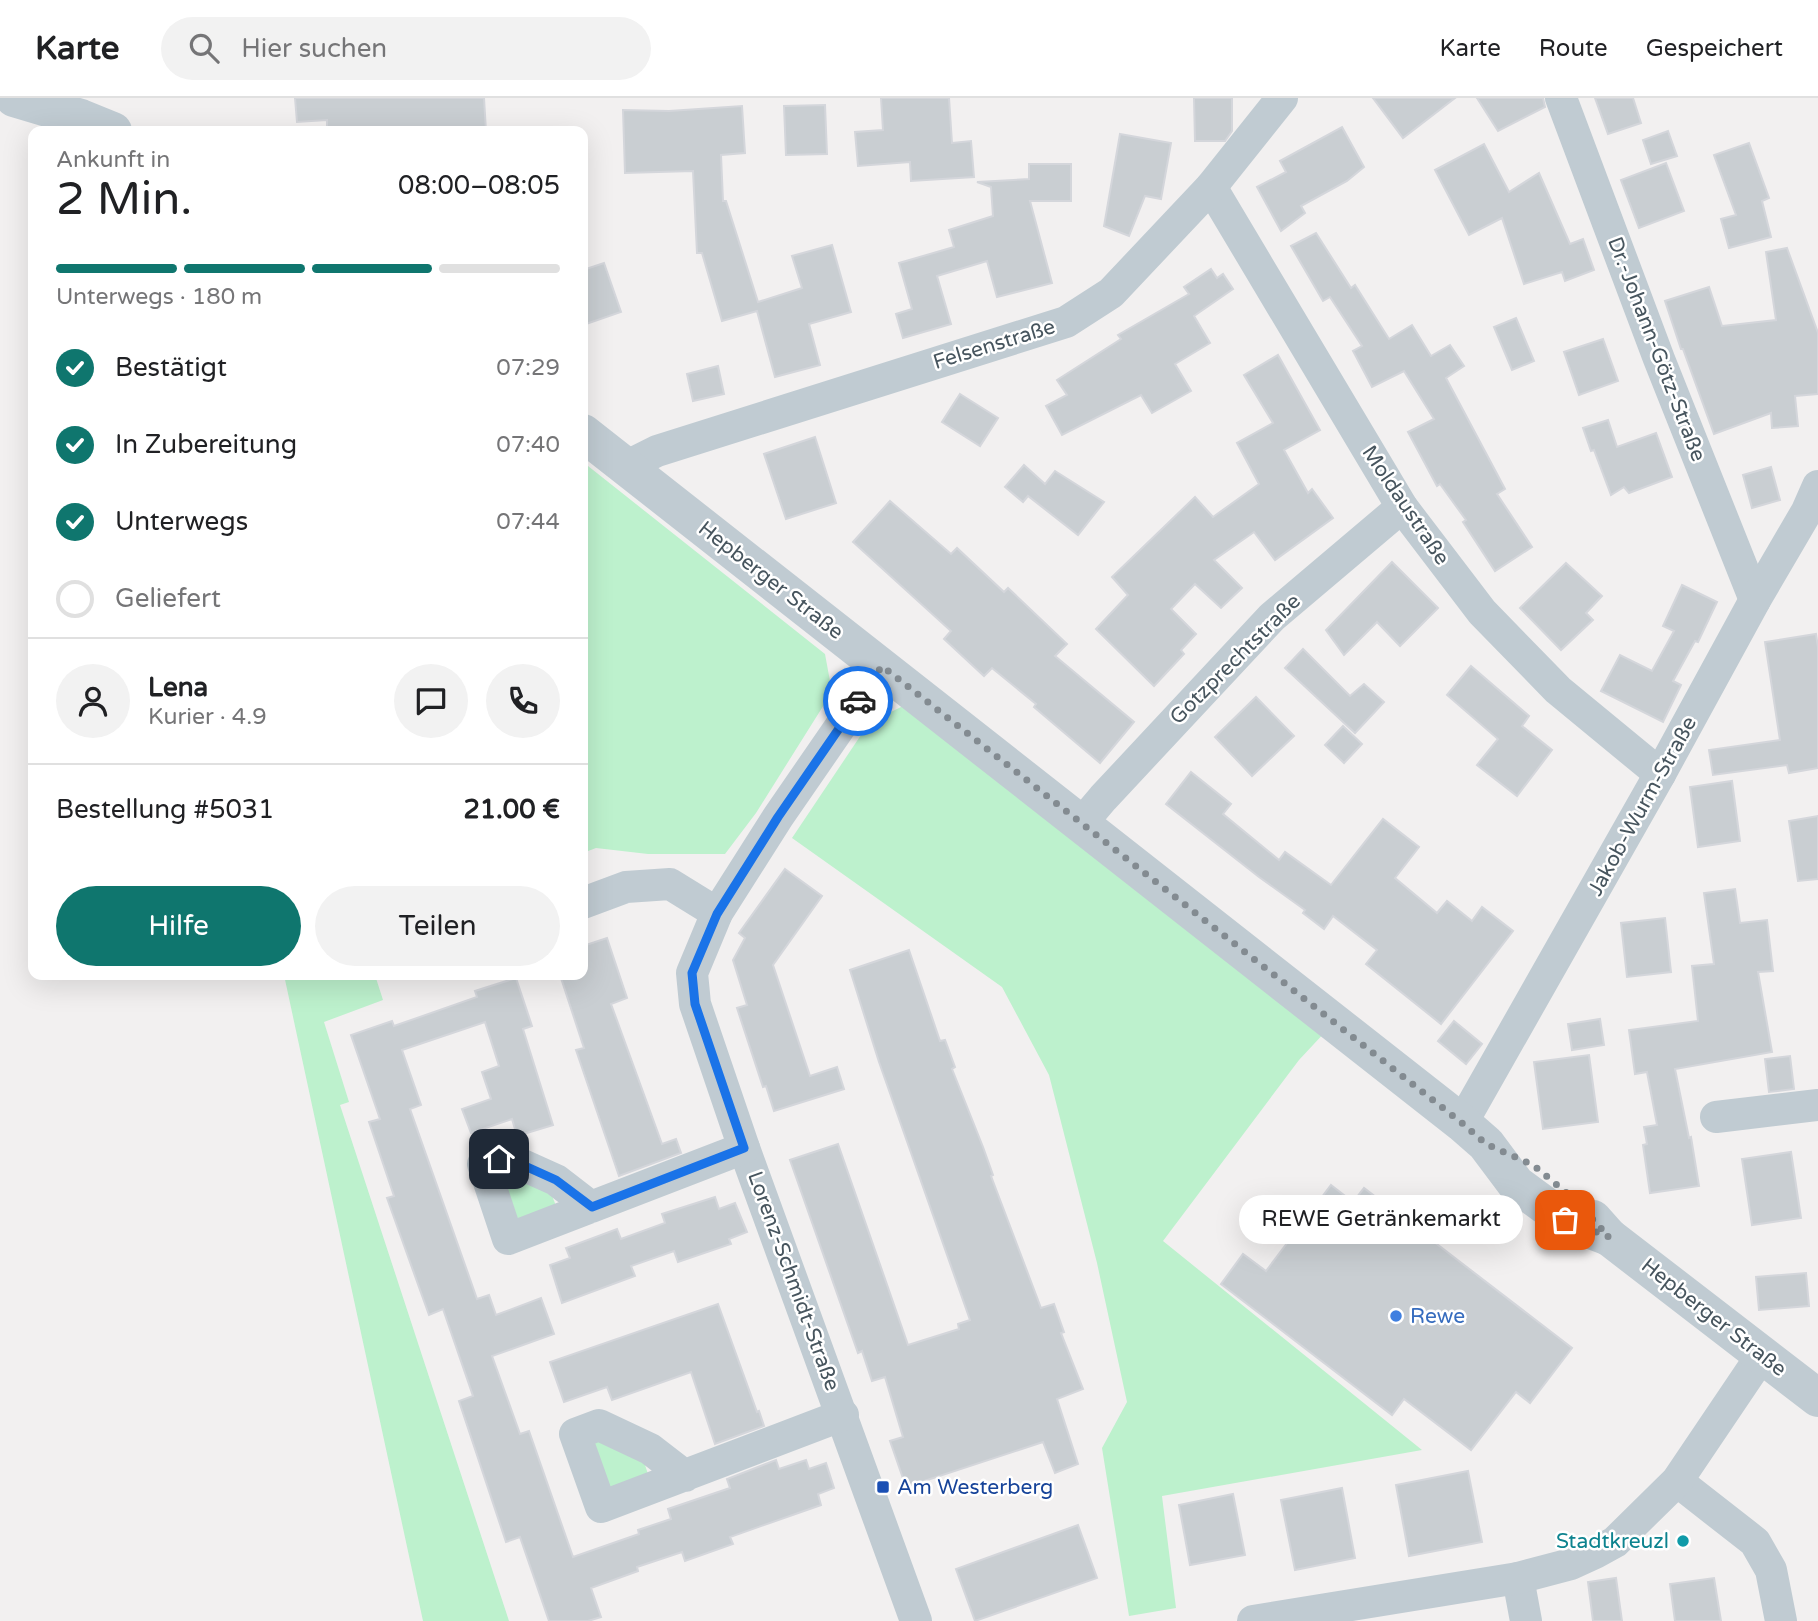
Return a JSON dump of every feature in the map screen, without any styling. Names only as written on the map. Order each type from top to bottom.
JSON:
[{"type":"street","points":[[14,98],[101,126]]},
{"type":"street","name":"Felsenstraße","points":[[626,467],[657,451],[1066,323],[1111,293],[1211,187],[1282,98]]},
{"type":"street","name":"Dr.-Johann-Götz-Straße","points":[[1561,98],[1659,359],[1755,600]]},
{"type":"street","name":"Moldaustraße","points":[[1211,187],[1402,507],[1482,612],[1558,691],[1660,775]]},
{"type":"street","name":"Hepberger Straße","points":[[588,437],[1474,1133],[1533,1165],[1574,1199],[1609,1237],[1818,1398]]},
{"type":"street","name":"Gotzprechtstraße","points":[[1081,824],[1272,617],[1402,507]]},
{"type":"street","name":"Jakob-Wurm-Straße","points":[[1474,1133],[1660,775],[1755,600],[1815,507]]},
{"type":"street","name":"Lorenz-Schmidt-Straße","points":[[882,666],[778,817],[717,914],[692,973],[695,1004],[744,1148],[916,1621]]},
{"type":"street","points":[[588,900],[626,887],[670,884],[717,914]]},
{"type":"street","points":[[1716,1117],[1818,1105]]},
{"type":"street","name":"Lorenz-Schmidt-Straße","points":[[592,1207],[744,1148]]},
{"type":"street","points":[[1253,1621],[1518,1577],[1571,1564],[1615,1542],[1677,1481],[1762,1355]]},
{"type":"street","name":"Lorenz-Schmidt-Straße","points":[[685,1476],[843,1415]]},
{"type":"street","points":[[1677,1481],[1755,1542],[1772,1570],[1781,1621]]},
{"type":"street","points":[[1518,1577],[1526,1621]]},
{"type":"green space","points":[[588,466],[825,654],[832,692],[756,813],[725,854],[648,854],[596,848],[588,851]]},
{"type":"green space","points":[[907,704],[1327,1030],[1299,1060],[1163,1241],[1422,1450],[1162,1496],[1176,1608],[1129,1616],[1102,1448],[1127,1402],[1097,1263],[1049,1075],[1002,987],[792,838],[869,723]]},
{"type":"green space","points":[[285,980],[377,980],[383,1000],[324,1022],[349,1102],[340,1105],[509,1621],[423,1621]]},
{"type":"green space","points":[[512,1167],[548,1185],[556,1206],[515,1220],[498,1173]]},
{"type":"green space","points":[[605,1435],[641,1453],[648,1474],[608,1488],[591,1440]]},
{"type":"building","points":[[295,98],[484,98],[486,126],[327,126],[327,120],[297,122]]},
{"type":"building","points":[[881,98],[949,98],[952,143],[971,141],[974,177],[911,181],[910,162],[858,166],[855,132],[883,130]]},
{"type":"building","points":[[1194,98],[1232,98],[1232,131],[1225,141],[1195,141]]},
{"type":"building","points":[[1373,98],[1455,98],[1403,138]]},
{"type":"building","points":[[1477,98],[1543,98],[1545,107],[1498,131]]},
{"type":"building","points":[[1595,98],[1633,98],[1641,123],[1608,134]]},
{"type":"building","points":[[825,105],[827,154],[786,155],[784,106]]},
{"type":"building","points":[[742,106],[745,153],[721,155],[723,201],[726,201],[758,302],[802,288],[792,256],[832,245],[851,312],[809,324],[820,365],[775,377],[757,311],[722,321],[702,253],[697,253],[693,171],[625,173],[623,110],[669,111]]},
{"type":"building","points":[[1342,127],[1364,167],[1347,181],[1301,206],[1305,213],[1281,231],[1257,187],[1286,172],[1280,161]]},
{"type":"building","points":[[1668,131],[1677,156],[1651,164],[1643,140]]},
{"type":"building","points":[[1120,134],[1171,143],[1161,199],[1145,196],[1129,236],[1104,226]]},
{"type":"building","points":[[1749,143],[1769,198],[1762,201],[1771,237],[1729,248],[1721,219],[1736,215],[1714,155]]},
{"type":"building","points":[[1484,144],[1509,192],[1539,173],[1570,244],[1583,239],[1594,270],[1565,281],[1562,272],[1524,284],[1502,218],[1469,235],[1435,170]]},
{"type":"building","points":[[1666,163],[1684,211],[1639,228],[1621,180]]},
{"type":"building","points":[[1029,164],[1071,164],[1071,201],[1030,201],[1052,283],[997,297],[987,261],[937,276],[951,324],[903,338],[896,314],[912,309],[899,263],[954,247],[949,230],[993,216],[991,187],[977,182],[1029,179]]},
{"type":"building","points":[[1316,233],[1351,288],[1355,285],[1389,339],[1412,325],[1431,356],[1450,345],[1464,366],[1446,378],[1505,489],[1497,494],[1532,547],[1495,571],[1463,522],[1466,520],[1440,484],[1437,486],[1408,432],[1434,419],[1404,371],[1372,387],[1353,351],[1362,346],[1330,297],[1323,301],[1291,246]]},
{"type":"building","points":[[1787,248],[1818,333],[1818,394],[1795,396],[1798,426],[1772,428],[1771,413],[1714,434],[1665,301],[1709,287],[1722,326],[1776,320],[1766,252]]},
{"type":"building","points":[[604,263],[621,312],[588,323],[588,268]]},
{"type":"building","points":[[1211,269],[1217,278],[1223,274],[1233,289],[1194,316],[1210,343],[1175,364],[1191,391],[1152,413],[1141,395],[1062,435],[1046,406],[1067,395],[1057,380],[1121,339],[1118,335],[1189,294],[1184,287]]},
{"type":"building","points":[[1516,318],[1534,361],[1512,370],[1494,327]]},
{"type":"building","points":[[1603,339],[1618,381],[1579,395],[1564,352]]},
{"type":"building","points":[[1278,355],[1320,430],[1284,450],[1308,493],[1312,489],[1333,518],[1275,560],[1254,532],[1214,560],[1242,588],[1221,608],[1195,584],[1171,609],[1196,634],[1181,650],[1184,654],[1154,686],[1096,629],[1128,595],[1112,577],[1195,497],[1213,517],[1259,484],[1237,443],[1273,423],[1244,375]]},
{"type":"building","points":[[718,366],[724,394],[693,401],[687,374]]},
{"type":"building","points":[[960,394],[998,418],[980,446],[942,422]]},
{"type":"building","points":[[1608,420],[1617,447],[1656,433],[1672,477],[1629,493],[1624,487],[1611,495],[1583,428]]},
{"type":"building","points":[[815,437],[836,503],[786,519],[764,454]]},
{"type":"building","points":[[1024,465],[1045,484],[1055,471],[1104,502],[1078,535],[1028,496],[1023,502],[1005,487]]},
{"type":"building","points":[[1771,467],[1780,500],[1752,508],[1743,475]]},
{"type":"building","points":[[890,501],[951,554],[957,548],[1004,592],[1008,588],[1067,644],[1055,656],[1134,722],[1100,763],[992,668],[984,676],[944,639],[951,631],[853,542]]},
{"type":"building","points":[[1392,562],[1438,608],[1400,646],[1377,622],[1344,655],[1326,630]]},
{"type":"building","points":[[1566,563],[1602,596],[1586,613],[1593,620],[1561,650],[1520,608]]},
{"type":"building","points":[[1682,585],[1717,602],[1698,642],[1695,641],[1673,681],[1681,685],[1663,722],[1601,691],[1620,655],[1652,671],[1674,631],[1663,626]]},
{"type":"building","points":[[1816,634],[1818,768],[1789,773],[1787,765],[1713,775],[1709,750],[1780,740],[1765,642]]},
{"type":"building","points":[[1303,649],[1350,696],[1364,684],[1384,702],[1355,733],[1285,668]]},
{"type":"building","points":[[1471,666],[1529,716],[1522,726],[1552,750],[1517,796],[1477,765],[1498,739],[1447,695]]},
{"type":"building","points":[[1256,697],[1294,736],[1252,776],[1215,737]]},
{"type":"building","points":[[1343,726],[1362,744],[1344,763],[1325,745]]},
{"type":"building","points":[[1191,772],[1231,804],[1223,814],[1279,860],[1285,852],[1331,885],[1383,819],[1419,847],[1395,878],[1437,913],[1447,901],[1472,921],[1482,907],[1513,931],[1441,1024],[1366,964],[1377,950],[1333,916],[1324,929],[1303,913],[1305,910],[1166,804]]},
{"type":"building","points":[[1732,781],[1740,841],[1698,847],[1690,787]]},
{"type":"building","points":[[1818,816],[1818,879],[1798,881],[1789,821]]},
{"type":"building","points":[[785,869],[822,896],[773,965],[810,1076],[837,1067],[844,1089],[774,1111],[766,1086],[763,1087],[737,1008],[747,1005],[733,960],[745,938],[739,933]]},
{"type":"building","points":[[1735,889],[1740,923],[1767,920],[1773,971],[1758,972],[1772,1052],[1675,1069],[1699,1186],[1650,1193],[1643,1145],[1647,1144],[1644,1127],[1657,1125],[1647,1072],[1635,1074],[1629,1030],[1698,1021],[1692,966],[1714,964],[1704,893]]},
{"type":"building","points":[[1665,918],[1671,972],[1627,977],[1621,923]]},
{"type":"building","points":[[607,938],[627,998],[611,1004],[662,1144],[676,1139],[681,1153],[619,1176],[576,1050],[584,1048],[562,980],[588,980],[588,944]]},
{"type":"building","points":[[909,950],[940,1041],[945,1040],[955,1067],[952,1069],[1041,1308],[1054,1304],[1064,1332],[1061,1333],[1083,1389],[1057,1399],[1078,1464],[1055,1473],[1043,1442],[906,1487],[890,1441],[903,1437],[885,1377],[872,1381],[862,1351],[858,1353],[790,1160],[838,1144],[908,1345],[959,1329],[958,1324],[970,1320],[879,1062],[850,970]]},
{"type":"building","points":[[517,980],[532,1026],[523,1029],[553,1125],[517,1136],[512,1119],[471,1133],[462,1109],[491,1099],[482,1072],[499,1066],[485,1022],[402,1050],[421,1105],[410,1109],[477,1299],[489,1295],[496,1315],[541,1298],[554,1334],[492,1356],[520,1434],[529,1431],[573,1557],[639,1534],[638,1530],[671,1519],[668,1509],[730,1488],[727,1479],[776,1460],[779,1469],[806,1460],[809,1469],[826,1463],[834,1488],[818,1494],[821,1505],[730,1537],[733,1544],[685,1561],[682,1552],[637,1567],[638,1571],[591,1588],[601,1617],[588,1621],[549,1621],[520,1537],[506,1542],[459,1401],[473,1396],[443,1309],[429,1315],[387,1198],[394,1196],[369,1122],[380,1119],[351,1035],[392,1021],[394,1026],[477,997],[475,991]]},
{"type":"building","points":[[1600,1019],[1604,1045],[1572,1050],[1568,1024]]},
{"type":"building","points":[[1454,1021],[1482,1044],[1466,1064],[1438,1041]]},
{"type":"building","points":[[1589,1055],[1598,1122],[1543,1129],[1534,1062]]},
{"type":"building","points":[[1790,1056],[1794,1089],[1769,1092],[1765,1059]]},
{"type":"building","points":[[1791,1152],[1801,1218],[1752,1225],[1742,1159]]},
{"type":"building","name":"Rewe","points":[[1331,1185],[1353,1202],[1364,1188],[1572,1348],[1530,1403],[1516,1392],[1471,1450],[1404,1399],[1392,1415],[1221,1284],[1243,1254],[1266,1271]]},
{"type":"building","points":[[715,1197],[719,1209],[735,1203],[747,1232],[729,1239],[731,1244],[678,1262],[674,1251],[631,1266],[635,1276],[562,1303],[550,1265],[570,1258],[566,1248],[617,1229],[621,1239],[665,1223],[662,1214]]},
{"type":"building","points":[[1806,1273],[1809,1306],[1759,1310],[1756,1277]]},
{"type":"building","points":[[718,1304],[764,1426],[715,1444],[691,1372],[612,1400],[607,1387],[564,1402],[550,1362]]},
{"type":"building","points":[[1468,1471],[1482,1542],[1409,1556],[1396,1485]]},
{"type":"building","points":[[1342,1488],[1355,1558],[1295,1570],[1281,1500]]},
{"type":"building","points":[[1233,1494],[1245,1555],[1190,1565],[1179,1505]]},
{"type":"building","points":[[1078,1525],[1097,1578],[975,1621],[956,1569]]},
{"type":"building","points":[[1616,1578],[1622,1621],[1593,1621],[1588,1582]]},
{"type":"building","points":[[1714,1578],[1721,1621],[1675,1621],[1670,1584]]},
{"type":"way so far","points":[[858,701],[882,666],[1486,1144],[1533,1165],[1574,1199],[1609,1237],[1565,1220]]},
{"type":"place","name":"REWE Getränkemarkt","points":[[1565,1220]]},
{"type":"place","name":"Rewe","points":[[1396,1316]]},
{"type":"place","name":"Am Westerberg","points":[[883,1487]]},
{"type":"place","name":"Stadtkreuzl","points":[[1683,1541]]},
{"type":"route","points":[[499,1159],[505,1157],[556,1180],[592,1207],[744,1148],[695,1004],[692,973],[717,914],[778,817],[858,701]]}]
